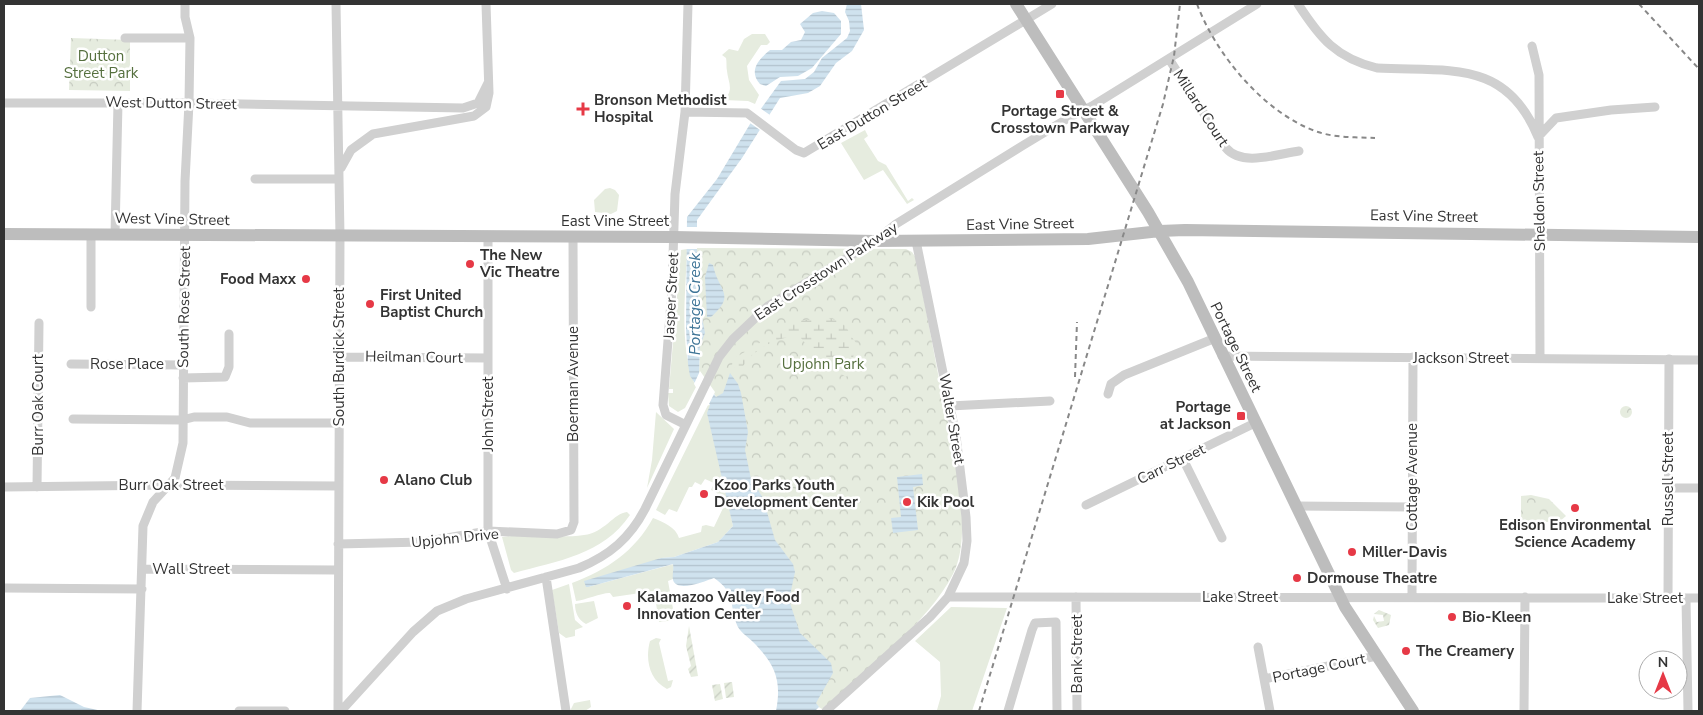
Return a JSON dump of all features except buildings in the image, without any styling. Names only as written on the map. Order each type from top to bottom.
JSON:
[{"type":"street","name":"South Rose Street","points":[[142,569],[145,518],[153,502],[171,484],[179,466],[182,443],[184,181],[189,102],[190,38],[185,17],[185,4]]},
{"type":"street","name":"South Burdick Street","points":[[336,4],[340,236],[337,570],[339,711]]},
{"type":"street","points":[[254,179],[339,176],[346,156],[365,138],[373,134],[474,116],[481,113],[488,102],[486,4]]},
{"type":"street","name":"Jasper Street","points":[[686,425],[669,418],[664,410],[686,238],[675,194],[685,112],[688,4]]},
{"type":"street","name":"Portage Street","points":[[1016,4],[1160,231],[1188,282],[1339,596],[1413,711]]},
{"type":"street","points":[[1026,20],[1052,4]]},
{"type":"street","name":"East Crosstown Parkway","points":[[339,711],[412,632],[437,611],[466,599],[507,589],[597,561],[612,552],[627,537],[645,509],[700,394],[726,348],[758,314],[875,241],[896,224],[1257,4]]},
{"type":"street","points":[[1298,4],[1314,29],[1331,48],[1355,61],[1377,68],[1472,73],[1500,86],[1525,109],[1538,136],[1556,118],[1611,110],[1655,107]]},
{"type":"street","name":"East Dutton Street","points":[[685,112],[740,112],[754,117],[796,150],[807,153],[1026,20]]},
{"type":"street","points":[[125,38],[190,38]]},
{"type":"street","name":"Sheldon Street","points":[[1532,46],[1539,75],[1540,358]]},
{"type":"street","name":"Millard Court","points":[[1169,59],[1226,148],[1234,156],[1247,158],[1299,151]]},
{"type":"street","points":[[338,107],[434,108],[474,106],[482,99],[488,83]]},
{"type":"street","name":"West Dutton Street","points":[[4,103],[189,102],[338,107]]},
{"type":"street","points":[[115,234],[118,103]]},
{"type":"street","points":[[416,126],[421,113],[434,108]]},
{"type":"street","name":"East Vine Street","points":[[340,236],[875,241],[1088,239],[1160,231],[1699,237]]},
{"type":"street","name":"West Vine Street","points":[[4,234],[340,236]]},
{"type":"street","points":[[91,234],[91,307]]},
{"type":"street","name":"John Street","points":[[488,236],[488,531],[507,589]]},
{"type":"street","name":"Boerman Avenue","points":[[571,530],[574,522],[573,237]]},
{"type":"street","name":"Walter Street","points":[[916,240],[950,406],[961,472],[967,541],[962,571],[948,597]]},
{"type":"street","name":"Burr Oak Court","points":[[38,487],[39,323]]},
{"type":"street","points":[[183,378],[225,377],[229,367],[229,334]]},
{"type":"street","points":[[1108,394],[1111,384],[1124,375],[1214,339]]},
{"type":"street","name":"Jackson Street","points":[[1222,356],[1699,360]]},
{"type":"street","name":"Heilman Court","points":[[339,357],[488,358]]},
{"type":"street","name":"Cottage Avenue","points":[[1412,596],[1413,357]]},
{"type":"street","name":"Russell Street","points":[[1668,359],[1668,598]]},
{"type":"street","name":"Rose Place","points":[[72,364],[184,365]]},
{"type":"street","points":[[950,406],[1050,401]]},
{"type":"street","points":[[73,419],[182,420],[192,417],[227,417],[250,423],[339,423]]},
{"type":"street","name":"Carr Street","points":[[1086,505],[1255,423]]},
{"type":"street","points":[[1183,459],[1222,538]]},
{"type":"street","name":"Burr Oak Street","points":[[4,486],[171,484],[339,486]]},
{"type":"street","points":[[1668,488],[1699,488]]},
{"type":"street","points":[[1295,506],[1411,507]]},
{"type":"street","name":"Upjohn Drive","points":[[338,544],[423,542],[488,531],[557,534],[571,530]]},
{"type":"street","name":"Wall Street","points":[[4,588],[142,589],[142,569],[337,570]]},
{"type":"street","points":[[546,577],[566,711]]},
{"type":"street","points":[[137,711],[142,589]]},
{"type":"street","name":"Lake Street","points":[[948,597],[1412,596],[1699,598]]},
{"type":"street","points":[[826,711],[930,617],[948,597]]},
{"type":"street","name":"Bank Street","points":[[1076,597],[1077,711]]},
{"type":"street","points":[[1524,711],[1525,597]]},
{"type":"street","points":[[1686,598],[1688,711]]},
{"type":"street","points":[[1008,711],[1032,630],[1035,623],[1041,622],[1056,622],[1056,711]]},
{"type":"street","points":[[1258,647],[1264,679]]},
{"type":"street","name":"Portage Court","points":[[1270,711],[1264,679],[1378,656]]},
{"type":"street","points":[[239,711],[285,711]]},
{"type":"green space","points":[[752,34],[765,34],[770,42],[767,45],[761,45],[747,66],[749,80],[759,95],[755,104],[748,101],[723,100],[729,93],[730,86],[726,58],[722,55],[729,49],[738,51],[744,39]]},
{"type":"green space","name":"Dutton Street Park","points":[[71,38],[130,40],[130,91],[69,90]]},
{"type":"green space","points":[[865,130],[868,136],[864,139],[878,161],[886,165],[908,201],[912,198],[914,200],[907,204],[883,170],[864,180],[841,143]]},
{"type":"green space","points":[[610,188],[619,195],[617,211],[611,214],[595,212],[594,200],[605,189]]},
{"type":"green space","name":"Upjohn Park","points":[[697,248],[906,249],[912,252],[916,258],[959,480],[962,532],[959,555],[953,574],[942,592],[912,628],[822,709],[817,706],[717,398],[699,372],[703,324],[697,290]]},
{"type":"green space","points":[[687,249],[685,338],[690,372],[696,387],[685,408],[678,412],[669,406],[668,393],[673,393],[673,389],[669,389],[681,250]]},
{"type":"green space","points":[[826,318],[846,326],[857,344],[852,361],[854,367],[846,377],[840,373],[836,366],[816,366],[814,353],[799,336],[781,339],[763,347],[749,358],[739,374],[732,365],[733,359],[796,321]]},
{"type":"green space","points":[[708,405],[710,405],[733,526],[718,542],[674,557],[661,558],[588,587],[674,564],[673,579],[668,581],[675,620],[659,622],[654,591],[613,597],[610,593],[607,593],[576,601],[572,583],[597,572],[629,550],[646,530],[653,518],[672,528],[679,538],[701,532],[702,526],[714,527],[724,506],[716,492],[711,490],[714,483],[705,479],[701,485],[695,482],[692,487],[689,487],[677,512],[669,509],[665,515],[656,510]]},
{"type":"green space","points":[[1624,406],[1628,406],[1632,412],[1628,418],[1624,418],[1620,414],[1620,410]]},
{"type":"green space","points":[[656,412],[674,429],[647,488],[652,460]]},
{"type":"green space","points":[[1531,495],[1549,499],[1566,516],[1559,522],[1521,522],[1521,496]]},
{"type":"green space","points":[[627,512],[630,515],[619,528],[593,548],[562,560],[514,573],[511,570],[502,537],[584,535],[597,531],[622,513]]},
{"type":"green space","points":[[569,584],[575,620],[583,627],[575,630],[575,636],[566,638],[559,633],[552,590]]},
{"type":"green space","points":[[594,601],[598,618],[586,624],[578,616],[575,604]]},
{"type":"green space","points":[[951,607],[1007,608],[972,711],[937,710],[941,696],[940,662],[915,641]]},
{"type":"green space","points":[[1379,610],[1391,615],[1389,625],[1378,628],[1373,620],[1374,616],[1377,622],[1384,621],[1383,615],[1374,614]]},
{"type":"green space","points":[[689,626],[698,676],[691,677],[688,669],[691,666],[686,646]]},
{"type":"green space","points":[[656,638],[661,639],[659,643],[668,681],[673,680],[671,687],[667,689],[652,675],[648,662],[650,641]]},
{"type":"green space","points":[[732,682],[734,697],[726,698],[724,683]]},
{"type":"green space","points":[[720,684],[723,699],[715,701],[712,685]]},
{"type":"green space","points":[[590,700],[591,707],[585,711],[570,711],[574,703]]},
{"type":"water","name":"Portage Creek","points":[[847,4],[861,4],[864,30],[852,51],[836,63],[820,86],[808,93],[780,98],[742,158],[697,220],[697,290],[705,333],[700,346],[699,372],[716,397],[723,393],[730,373],[738,384],[748,432],[745,450],[751,479],[763,498],[775,540],[793,564],[795,572],[789,600],[800,633],[831,663],[833,673],[816,703],[819,707],[815,711],[776,711],[778,690],[772,665],[761,650],[738,627],[729,594],[721,583],[714,578],[692,585],[680,586],[673,580],[673,564],[588,587],[586,587],[584,581],[661,558],[674,557],[718,542],[733,526],[707,413],[710,405],[690,376],[688,364],[686,329],[687,217],[717,179],[750,124],[781,81],[805,79],[814,72],[822,58],[847,38],[850,31],[849,21],[845,12]]},
{"type":"water","points":[[822,11],[834,13],[841,21],[841,34],[812,68],[798,76],[780,77],[766,86],[760,84],[755,70],[762,57],[770,50],[782,50],[791,42],[801,40],[805,32],[800,24],[813,13]]},
{"type":"water","points":[[709,263],[713,265],[715,274],[724,292],[724,297],[719,309],[711,317],[707,317],[705,277]]},
{"type":"water","name":"Kik Pool","points":[[922,474],[923,485],[913,487],[918,530],[893,533],[891,518],[901,517],[897,477]]},
{"type":"water","points":[[60,695],[84,707],[102,711],[20,711],[30,698]]},
{"type":"pier","points":[[760,108],[770,115],[760,130],[750,123]]},
{"type":"pier","points":[[686,227],[697,227],[697,249],[686,249]]},
{"type":"pier","points":[[700,371],[715,392],[708,406],[694,384]]},
{"type":"railway","points":[[979,711],[1163,104],[1174,56],[1180,4]]},
{"type":"railway","points":[[1197,4],[1216,43],[1230,62],[1261,97],[1279,112],[1298,123],[1325,134],[1375,138]]},
{"type":"railway","points":[[1639,4],[1699,69]]},
{"type":"railway","points":[[1075,377],[1077,322]]},
{"type":"place","name":"Portage Street & Crosstown Parkway","points":[[1060,94]]},
{"type":"place","name":"Bronson Methodist Hospital","points":[[583,109]]},
{"type":"place","name":"The New Vic Theatre","points":[[470,264]]},
{"type":"place","name":"Food Maxx","points":[[306,279]]},
{"type":"place","name":"First United Baptist Church","points":[[370,304]]},
{"type":"place","name":"Portage at Jackson","points":[[1241,416]]},
{"type":"place","name":"Alano Club","points":[[384,480]]},
{"type":"place","name":"Kzoo Parks Youth Development Center","points":[[704,494]]},
{"type":"place","name":"Kik Pool","points":[[907,502]]},
{"type":"place","name":"Edison Environmental Science Academy","points":[[1575,508]]},
{"type":"place","name":"Miller-Davis","points":[[1352,552]]},
{"type":"place","name":"Dormouse Theatre","points":[[1297,578]]},
{"type":"place","name":"Kalamazoo Valley Food Innovation Center","points":[[627,606]]},
{"type":"place","name":"Bio-Kleen","points":[[1452,617]]},
{"type":"place","name":"The Creamery","points":[[1406,651]]}]
